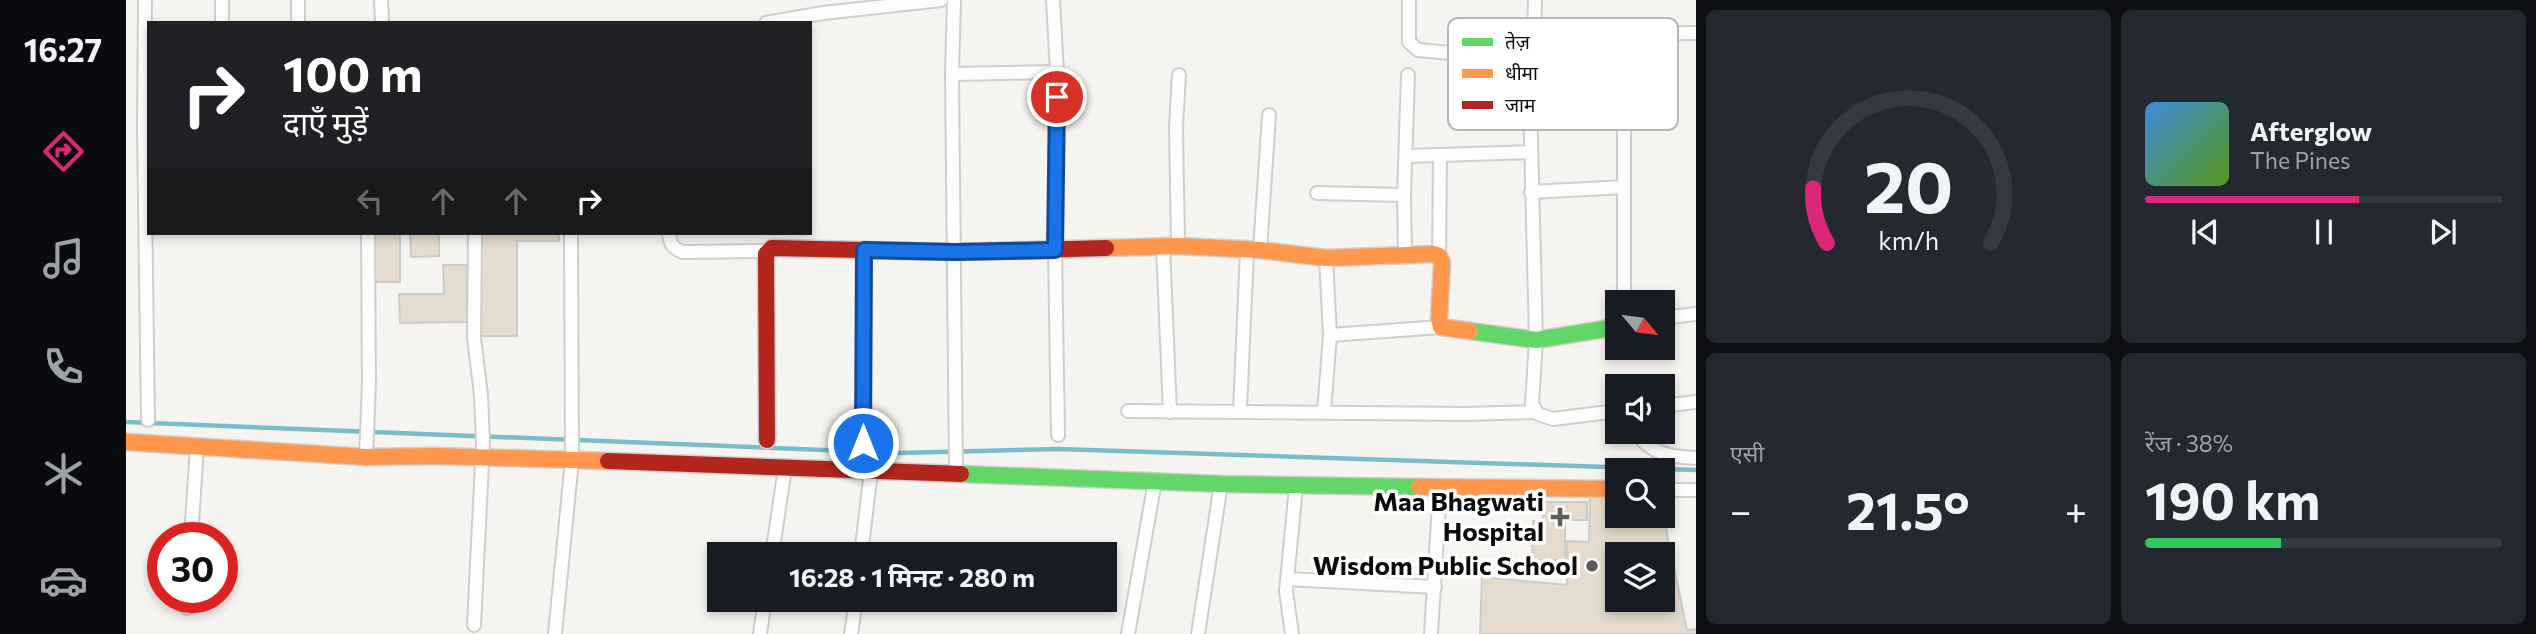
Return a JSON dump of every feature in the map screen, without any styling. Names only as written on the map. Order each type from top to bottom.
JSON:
[{"type":"street","points":[[145,0],[148,420]]},
{"type":"street","points":[[222,0],[222,21]]},
{"type":"street","points":[[298,0],[298,21]]},
{"type":"street","points":[[382,0],[382,21]]},
{"type":"street","points":[[773,21],[821,7],[941,0]]},
{"type":"street","points":[[954,0],[952,74],[957,469]]},
{"type":"street","points":[[1053,0],[1057,72],[1055,250],[1058,435]]},
{"type":"street","points":[[1409,0],[1409,42],[1418,50],[1448,53]]},
{"type":"street","points":[[1535,0],[1535,18]]},
{"type":"street","points":[[1678,34],[1696,33]]},
{"type":"street","points":[[952,74],[1057,72]]},
{"type":"street","points":[[1170,412],[1170,247],[1179,75]]},
{"type":"street","points":[[1405,256],[1408,75]]},
{"type":"street","points":[[1240,411],[1269,115]]},
{"type":"street","points":[[1531,130],[1536,340],[1532,404],[1535,412]]},
{"type":"street","points":[[1624,130],[1624,290]]},
{"type":"street","points":[[1406,156],[1531,152]]},
{"type":"street","points":[[1440,155],[1439,256],[1442,263],[1438,319],[1441,327]]},
{"type":"street","points":[[1531,192],[1624,187]]},
{"type":"street","points":[[1317,192],[1404,195]]},
{"type":"street","points":[[367,450],[368,235]]},
{"type":"street","points":[[474,625],[483,450],[474,338],[475,235]]},
{"type":"street","points":[[555,634],[572,449],[571,235]]},
{"type":"street","points":[[669,235],[670,242],[676,250],[683,252],[767,251],[772,248],[955,252],[1170,247],[1326,258],[1439,256]]},
{"type":"street","points":[[863,443],[864,250]]},
{"type":"street","points":[[767,251],[767,440]]},
{"type":"street","points":[[1324,412],[1330,335],[1326,258]]},
{"type":"street","points":[[1675,316],[1696,314]]},
{"type":"street","points":[[1330,335],[1441,327],[1536,340],[1605,330]]},
{"type":"street","points":[[1675,404],[1696,402]]},
{"type":"street","points":[[1128,411],[1466,414],[1535,412],[1553,419],[1605,412]]},
{"type":"street","points":[[126,442],[197,447],[367,450],[572,449],[785,468],[871,471],[957,469],[1221,484],[1605,489]]},
{"type":"street","points":[[1647,444],[1652,450],[1668,455],[1696,458]]},
{"type":"street","points":[[192,522],[197,447]]},
{"type":"street","points":[[774,542],[785,468]]},
{"type":"street","points":[[863,542],[871,471]]},
{"type":"street","points":[[1128,634],[1155,481]]},
{"type":"street","points":[[1198,634],[1221,484]]},
{"type":"street","points":[[1292,634],[1286,603],[1296,486]]},
{"type":"street","points":[[1431,634],[1440,488]]},
{"type":"street","points":[[1675,489],[1696,490]]},
{"type":"street","points":[[1288,579],[1435,587]]},
{"type":"street","points":[[760,634],[763,612]]},
{"type":"street","points":[[851,634],[854,612]]},
{"type":"building","points":[[371,235],[400,235],[400,282],[371,282]]},
{"type":"building","points":[[410,235],[439,235],[439,256],[411,257]]},
{"type":"building","points":[[477,235],[559,235],[559,241],[517,241],[517,336],[476,336]]},
{"type":"building","points":[[443,265],[467,265],[467,322],[400,323],[399,294],[444,294]]},
{"type":"building","name":"Wisdom Public School","points":[[1590,494],[1605,495],[1605,528],[1666,528],[1668,542],[1605,542],[1605,612],[1675,612],[1675,573],[1687,630],[1696,629],[1696,634],[1480,634],[1482,577],[1567,585],[1567,541],[1589,542]]},
{"type":"building","points":[[1543,502],[1587,502],[1587,520],[1565,520],[1565,560],[1532,560],[1533,521],[1543,521]]},
{"type":"waterway","points":[[126,422],[898,453],[1058,449],[1696,470]]},
{"type":"traffic: fast","points":[[1470,331],[1536,340],[1605,329]]},
{"type":"traffic: fast","points":[[961,474],[1221,484],[1419,487]]},
{"type":"traffic: slow","points":[[1106,248],[1178,246],[1260,250],[1326,258],[1434,254],[1439,256],[1442,263],[1439,319],[1441,327],[1470,331]]},
{"type":"traffic: slow","points":[[126,442],[366,457],[436,456],[608,461]]},
{"type":"traffic: slow","points":[[1419,487],[1605,489]]},
{"type":"traffic: jam","points":[[767,440],[766,254],[772,248],[955,252],[1106,248]]},
{"type":"traffic: jam","points":[[608,461],[961,474]]},
{"type":"place","name":"Maa Bhagwati Hospital","points":[[1560,517]]},
{"type":"place","name":"Wisdom Public School","points":[[1592,566]]},
{"type":"route","points":[[863,443],[864,250],[1055,250],[1057,97]]}]
